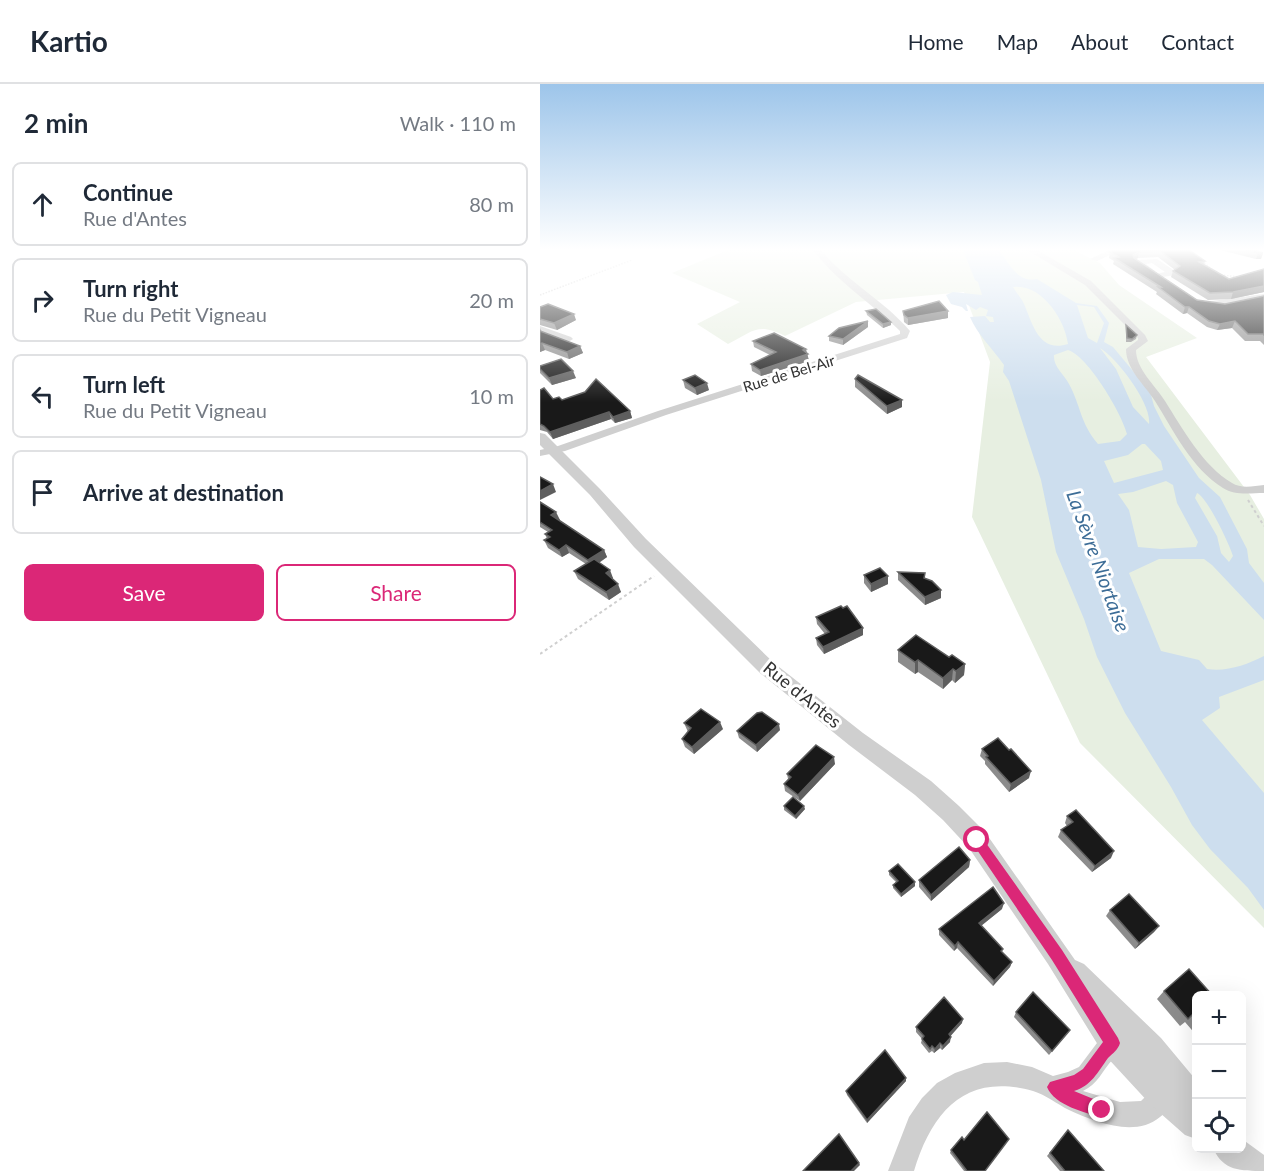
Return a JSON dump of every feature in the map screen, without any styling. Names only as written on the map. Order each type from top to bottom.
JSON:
[{"type":"street","name":"Rue de Bel-Air","points":[[548,452],[904,336],[905,332],[894,319],[870,301]]},
{"type":"street","points":[[1106,301],[1142,337],[1143,340],[1131,350],[1131,360],[1160,401],[1170,422],[1202,462],[1228,486],[1241,490],[1264,489]]},
{"type":"street","points":[[1199,302],[1213,305],[1241,301]]},
{"type":"street","points":[[1247,301],[1255,306]]},
{"type":"street","points":[[540,329],[568,339]]},
{"type":"street","name":"Rue d'Antes","points":[[540,437],[548,452],[767,668],[856,739],[923,788],[977,840],[1057,955],[1113,1043],[1161,1095],[1192,1120]]},
{"type":"street","name":"Rue d'Antes","points":[[1057,955],[1151,1048],[1194,1099]]},
{"type":"street","points":[[901,1171],[911,1139],[926,1112],[943,1093],[964,1080],[980,1074],[997,1072],[1015,1074],[1055,1087],[1084,1105],[1121,1114],[1146,1114],[1154,1109],[1162,1087],[1158,1065],[1151,1048],[1140,1042],[1113,1043],[1105,1050],[1088,1074],[1078,1082],[1055,1087]]},
{"type":"street","points":[[1234,1153],[1251,1162]]},
{"type":"path","points":[[1241,490],[1264,526]]},
{"type":"path","points":[[540,654],[666,568]]},
{"type":"shaded area","points":[[737,301],[870,301],[856,302],[785,336],[762,329],[750,332],[728,344],[697,324],[740,302]]},
{"type":"shaded area","points":[[967,301],[1142,301],[1197,338],[1146,357],[1250,495],[1264,519],[1264,928],[1080,743],[972,517],[990,362]]},
{"type":"water","name":"La Sèvre Niortaise","points":[[949,301],[1022,301],[1038,335],[1044,341],[1058,346],[1068,344],[1066,334],[1057,314],[1046,301],[1072,301],[1097,306],[1109,323],[1104,342],[1113,347],[1143,383],[1151,395],[1164,426],[1199,478],[1220,497],[1247,549],[1249,563],[1264,583],[1264,620],[1204,559],[1159,559],[1129,573],[1161,651],[1199,660],[1207,669],[1214,670],[1236,667],[1264,656],[1264,680],[1219,697],[1220,708],[1202,720],[1264,793],[1264,910],[1248,888],[1210,849],[1192,825],[1125,713],[1097,657],[1056,552],[1041,480],[1009,381],[1003,372],[1004,365],[970,317],[985,316],[990,322],[994,322],[993,317],[986,316],[988,310],[980,307],[976,310],[966,304],[968,311],[966,311],[962,307],[951,304]],"holes":[[[1077,305],[1094,307],[1104,323],[1097,343],[1088,338]],[[1100,348],[1115,361],[1132,382],[1145,405],[1149,424],[1133,407],[1116,369]],[[1068,350],[1085,363],[1094,374],[1124,425],[1127,434],[1120,441],[1098,444],[1084,422],[1073,392],[1057,367],[1054,355]],[[1145,444],[1161,461],[1163,470],[1114,483],[1104,461],[1128,455]],[[1166,481],[1173,485],[1177,503],[1198,542],[1196,547],[1161,549],[1138,547],[1129,510],[1118,494],[1133,492]],[[1197,493],[1212,511],[1233,556],[1229,562],[1221,553],[1217,536],[1195,498]]]},
{"type":"building","points":[[939,301],[948,311],[908,318],[904,315],[903,311]]},
{"type":"building","points":[[1177,301],[1225,304],[1241,301],[1264,301],[1264,335],[1248,334],[1235,321],[1220,324],[1209,321],[1189,307]]},
{"type":"building","points":[[548,304],[574,314],[554,323],[540,319],[540,307]]},
{"type":"building","points":[[876,309],[891,322],[883,324],[866,311]]},
{"type":"building","points":[[868,321],[843,339],[829,336],[839,328]]},
{"type":"building","points":[[1126,325],[1137,335],[1132,339],[1127,338]]},
{"type":"building","points":[[540,331],[580,346],[567,352],[540,344]]},
{"type":"building","points":[[774,333],[806,349],[803,350],[808,354],[760,370],[751,364],[776,352],[753,341]]},
{"type":"building","points":[[561,359],[573,371],[549,378],[540,369],[540,366]]},
{"type":"building","points":[[695,375],[707,383],[695,388],[683,380]]},
{"type":"building","points":[[858,375],[902,400],[887,406],[855,379]]},
{"type":"building","points":[[596,379],[630,411],[613,417],[609,412],[550,432],[540,424],[540,390],[544,388],[553,399],[559,397],[562,400],[585,392]]},
{"type":"building","points":[[540,477],[553,484],[540,491]]},
{"type":"building","points":[[540,502],[556,512],[551,515],[604,550],[588,560],[566,545],[559,550],[544,540],[550,537],[545,534],[552,530],[540,522]]},
{"type":"building","points":[[594,559],[610,570],[606,573],[618,584],[606,592],[574,571]]},
{"type":"building","points":[[880,568],[888,576],[871,584],[864,575]]},
{"type":"building","points":[[898,572],[925,573],[924,578],[932,581],[941,590],[925,597]]},
{"type":"building","points":[[841,606],[843,608],[847,606],[863,628],[823,647],[816,638],[829,632],[816,617]]},
{"type":"building","points":[[916,635],[949,657],[952,655],[965,664],[956,671],[953,669],[943,678],[918,660],[915,662],[898,650]]},
{"type":"building","points":[[701,709],[720,722],[692,747],[682,739],[691,728],[684,723]]},
{"type":"building","points":[[762,712],[779,724],[756,745],[737,731],[757,713]]},
{"type":"building","points":[[998,738],[1031,771],[1011,784],[986,757],[988,756],[982,749]]},
{"type":"building","points":[[816,745],[834,757],[798,795],[784,784],[791,777],[787,774]]},
{"type":"building","points":[[793,797],[804,806],[795,816],[784,806]]},
{"type":"building","points":[[1076,810],[1114,851],[1095,866],[1061,830],[1073,822],[1067,816]]},
{"type":"building","points":[[959,847],[970,860],[931,895],[919,880]]},
{"type":"building","points":[[898,864],[915,882],[901,894],[893,885],[898,881],[889,871]]},
{"type":"building","points":[[993,887],[1004,903],[979,923],[1012,962],[994,981],[958,942],[955,946],[939,929]]},
{"type":"building","points":[[1129,894],[1159,926],[1139,943],[1110,910]]},
{"type":"building","points":[[1189,969],[1209,991],[1192,991],[1192,1015],[1188,1019],[1164,991]]},
{"type":"building","points":[[1033,992],[1070,1030],[1052,1051],[1016,1012]]},
{"type":"building","points":[[944,997],[963,1019],[949,1034],[951,1037],[943,1046],[940,1043],[935,1049],[932,1046],[930,1049],[922,1039],[924,1036],[916,1027]]},
{"type":"building","points":[[885,1050],[906,1078],[867,1120],[846,1091]]},
{"type":"building","points":[[987,1112],[1009,1139],[985,1171],[967,1171],[951,1150],[962,1137],[964,1140]]},
{"type":"building","points":[[1068,1130],[1104,1171],[1065,1171],[1050,1153]]},
{"type":"building","points":[[839,1134],[859,1163],[851,1171],[803,1171]]},
{"type":"route","points":[[977,840],[1057,955],[1113,1043],[1096,1061],[1088,1074],[1078,1082],[1055,1087],[1084,1105],[1102,1110]]}]
